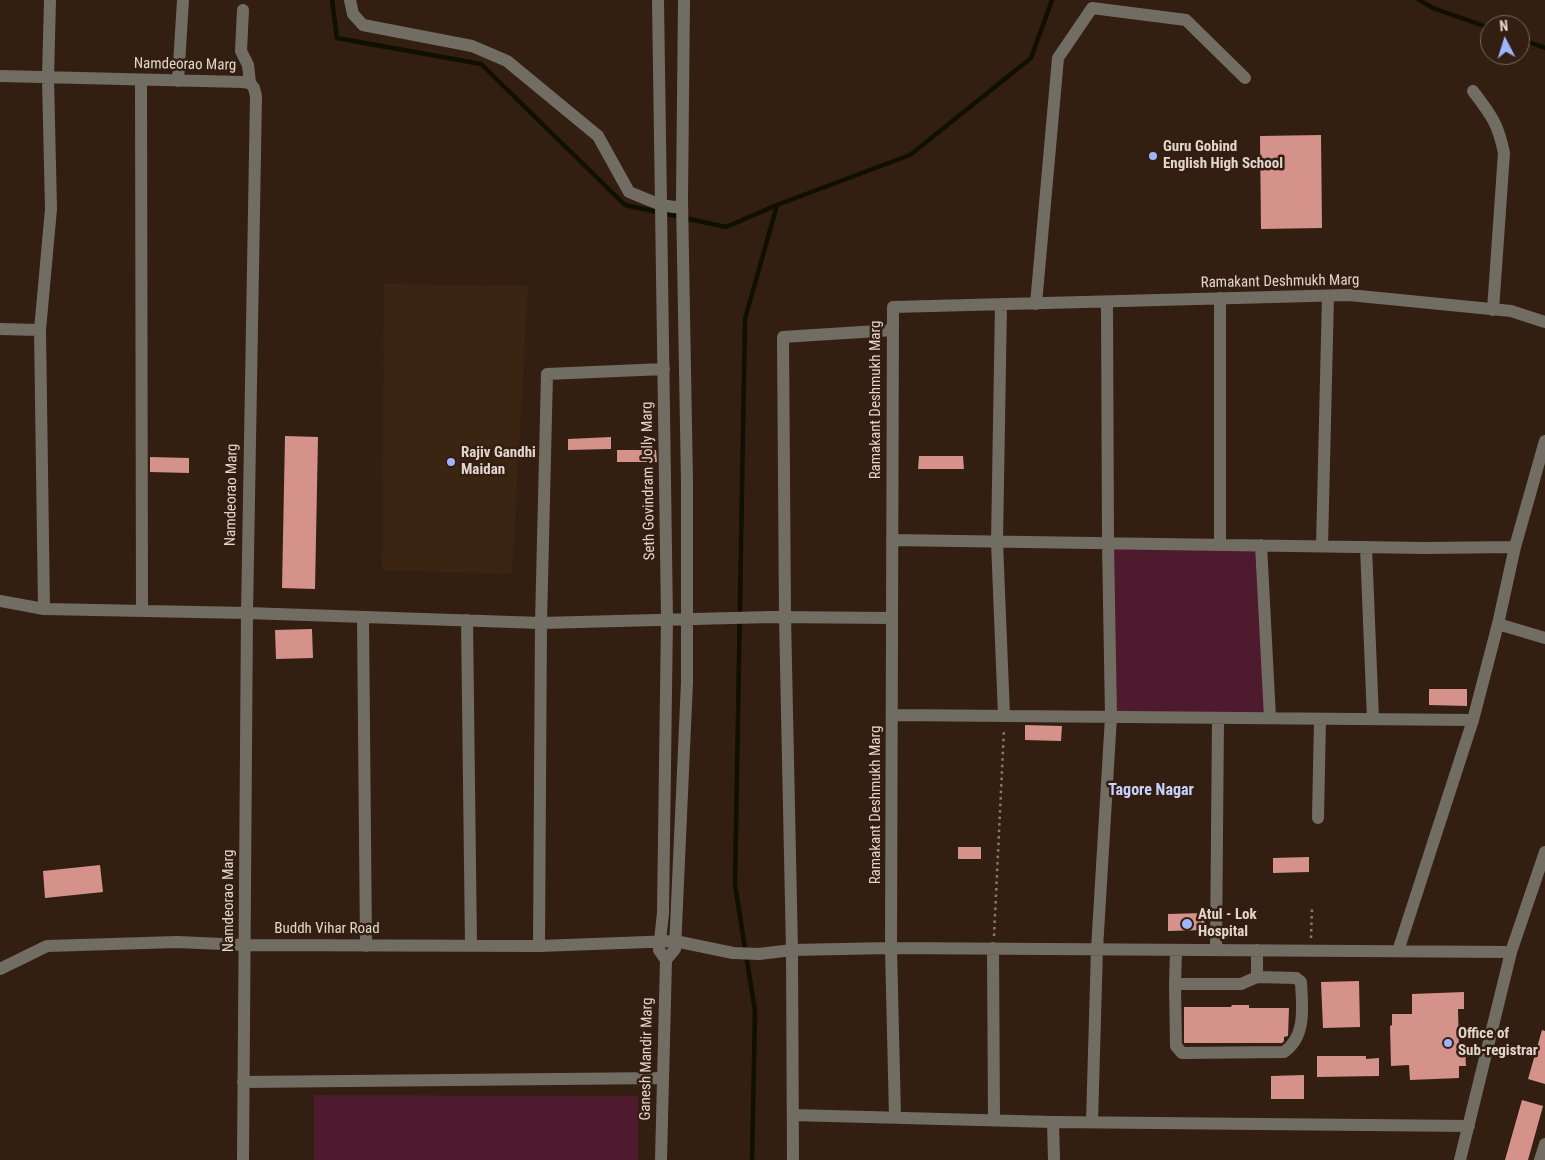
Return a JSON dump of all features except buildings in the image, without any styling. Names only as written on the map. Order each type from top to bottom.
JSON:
[{"type":"street","points":[[44,609],[40,330],[51,208],[48,78],[50,0]]},
{"type":"street","points":[[178,81],[183,0]]},
{"type":"street","points":[[350,0],[353,14],[363,25],[472,46],[507,61],[598,136],[629,192],[662,207],[682,208]]},
{"type":"street","name":"Seth Govindram Jolly Marg","points":[[658,0],[667,618],[663,913],[659,950],[666,960]]},
{"type":"street","points":[[666,960],[675,949],[688,682],[688,483],[682,208],[684,0]]},
{"type":"street","points":[[1036,304],[1058,58],[1092,8],[1186,20],[1245,78]]},
{"type":"street","points":[[243,10],[242,51],[248,65],[250,83]]},
{"type":"street","name":"Namdeorao Marg","points":[[0,76],[250,83],[254,88],[256,96],[247,613],[242,1160]]},
{"type":"street","points":[[142,80],[142,611]]},
{"type":"street","points":[[1473,91],[1494,120],[1500,132],[1504,153],[1493,310]]},
{"type":"street","points":[[661,244],[683,244]]},
{"type":"street","name":"Ramakant Deshmukh Marg","points":[[895,1117],[891,948],[893,307],[1349,295],[1511,312],[1545,322]]},
{"type":"street","points":[[1322,546],[1328,296]]},
{"type":"street","points":[[1220,298],[1220,545]]},
{"type":"street","points":[[1092,1122],[1097,949],[1111,717],[1107,302]]},
{"type":"street","points":[[1001,304],[997,542],[1004,716]]},
{"type":"street","points":[[0,330],[40,330]]},
{"type":"street","points":[[793,1160],[792,950],[785,617],[783,337],[893,330]]},
{"type":"street","points":[[539,946],[540,623],[547,374],[664,369]]},
{"type":"street","points":[[1398,951],[1473,720],[1498,624],[1515,547],[1545,441]]},
{"type":"street","points":[[892,540],[1366,547],[1515,547]]},
{"type":"street","points":[[1261,545],[1270,718]]},
{"type":"street","points":[[1366,547],[1373,719]]},
{"type":"street","points":[[0,601],[44,609],[247,613],[540,623],[771,616],[892,618]]},
{"type":"street","points":[[363,617],[366,946]]},
{"type":"street","points":[[467,620],[471,946]]},
{"type":"street","points":[[1498,624],[1545,638]]},
{"type":"street","points":[[893,715],[1473,720]]},
{"type":"street","points":[[1216,950],[1218,718]]},
{"type":"street","points":[[1318,818],[1320,719]]},
{"type":"street","points":[[1460,1160],[1511,952],[1545,852]]},
{"type":"street","name":"Buddh Vihar Road","points":[[0,969],[47,946],[177,942],[245,945],[366,946],[539,946],[675,942],[733,953],[759,954],[792,950],[891,948],[1511,952]]},
{"type":"street","points":[[993,948],[994,1120]]},
{"type":"street","points":[[1176,950],[1176,984],[1176,1046],[1182,1053],[1284,1052],[1290,1048],[1297,1038],[1302,1018],[1301,982],[1296,978],[1257,977],[1241,984],[1176,984]]},
{"type":"street","points":[[1257,950],[1257,977]]},
{"type":"street","name":"Ganesh Mandir Marg","points":[[661,1160],[666,960]]},
{"type":"street","points":[[243,1082],[663,1078]]},
{"type":"street","points":[[793,1115],[1053,1122],[1469,1126]]},
{"type":"street","points":[[1053,1122],[1054,1160]]},
{"type":"street","points":[[1540,1160],[1545,1144]]},
{"type":"path","points":[[993,948],[1004,716]]},
{"type":"path","points":[[1310,951],[1312,906]]},
{"type":"shaded area","name":"Rajiv Gandhi Maidan","points":[[384,284],[528,286],[512,574],[382,570]]},
{"type":"shaded area","points":[[1108,543],[1261,545],[1270,718],[1111,717]]},
{"type":"shaded area","points":[[314,1095],[638,1096],[638,1160],[314,1160]]},
{"type":"waterway","points":[[332,0],[337,38],[481,64],[625,205],[726,227],[777,205],[910,155],[1031,58],[1052,0]]},
{"type":"waterway","points":[[1419,0],[1433,8],[1480,24]]},
{"type":"waterway","points":[[1530,43],[1545,48]]},
{"type":"waterway","points":[[752,1160],[755,1011],[735,885],[745,319],[777,205]]},
{"type":"place","name":"Guru Gobind English High School","points":[[1153,156]]},
{"type":"place","name":"Rajiv Gandhi Maidan","points":[[451,462]]},
{"type":"place","name":"Atul - Lok Hospital","points":[[1187,924]]},
{"type":"place","name":"Office of Sub-registrar","points":[[1448,1043]]},
{"type":"district","name":"Tagore Nagar","points":[[1151,791]]}]
